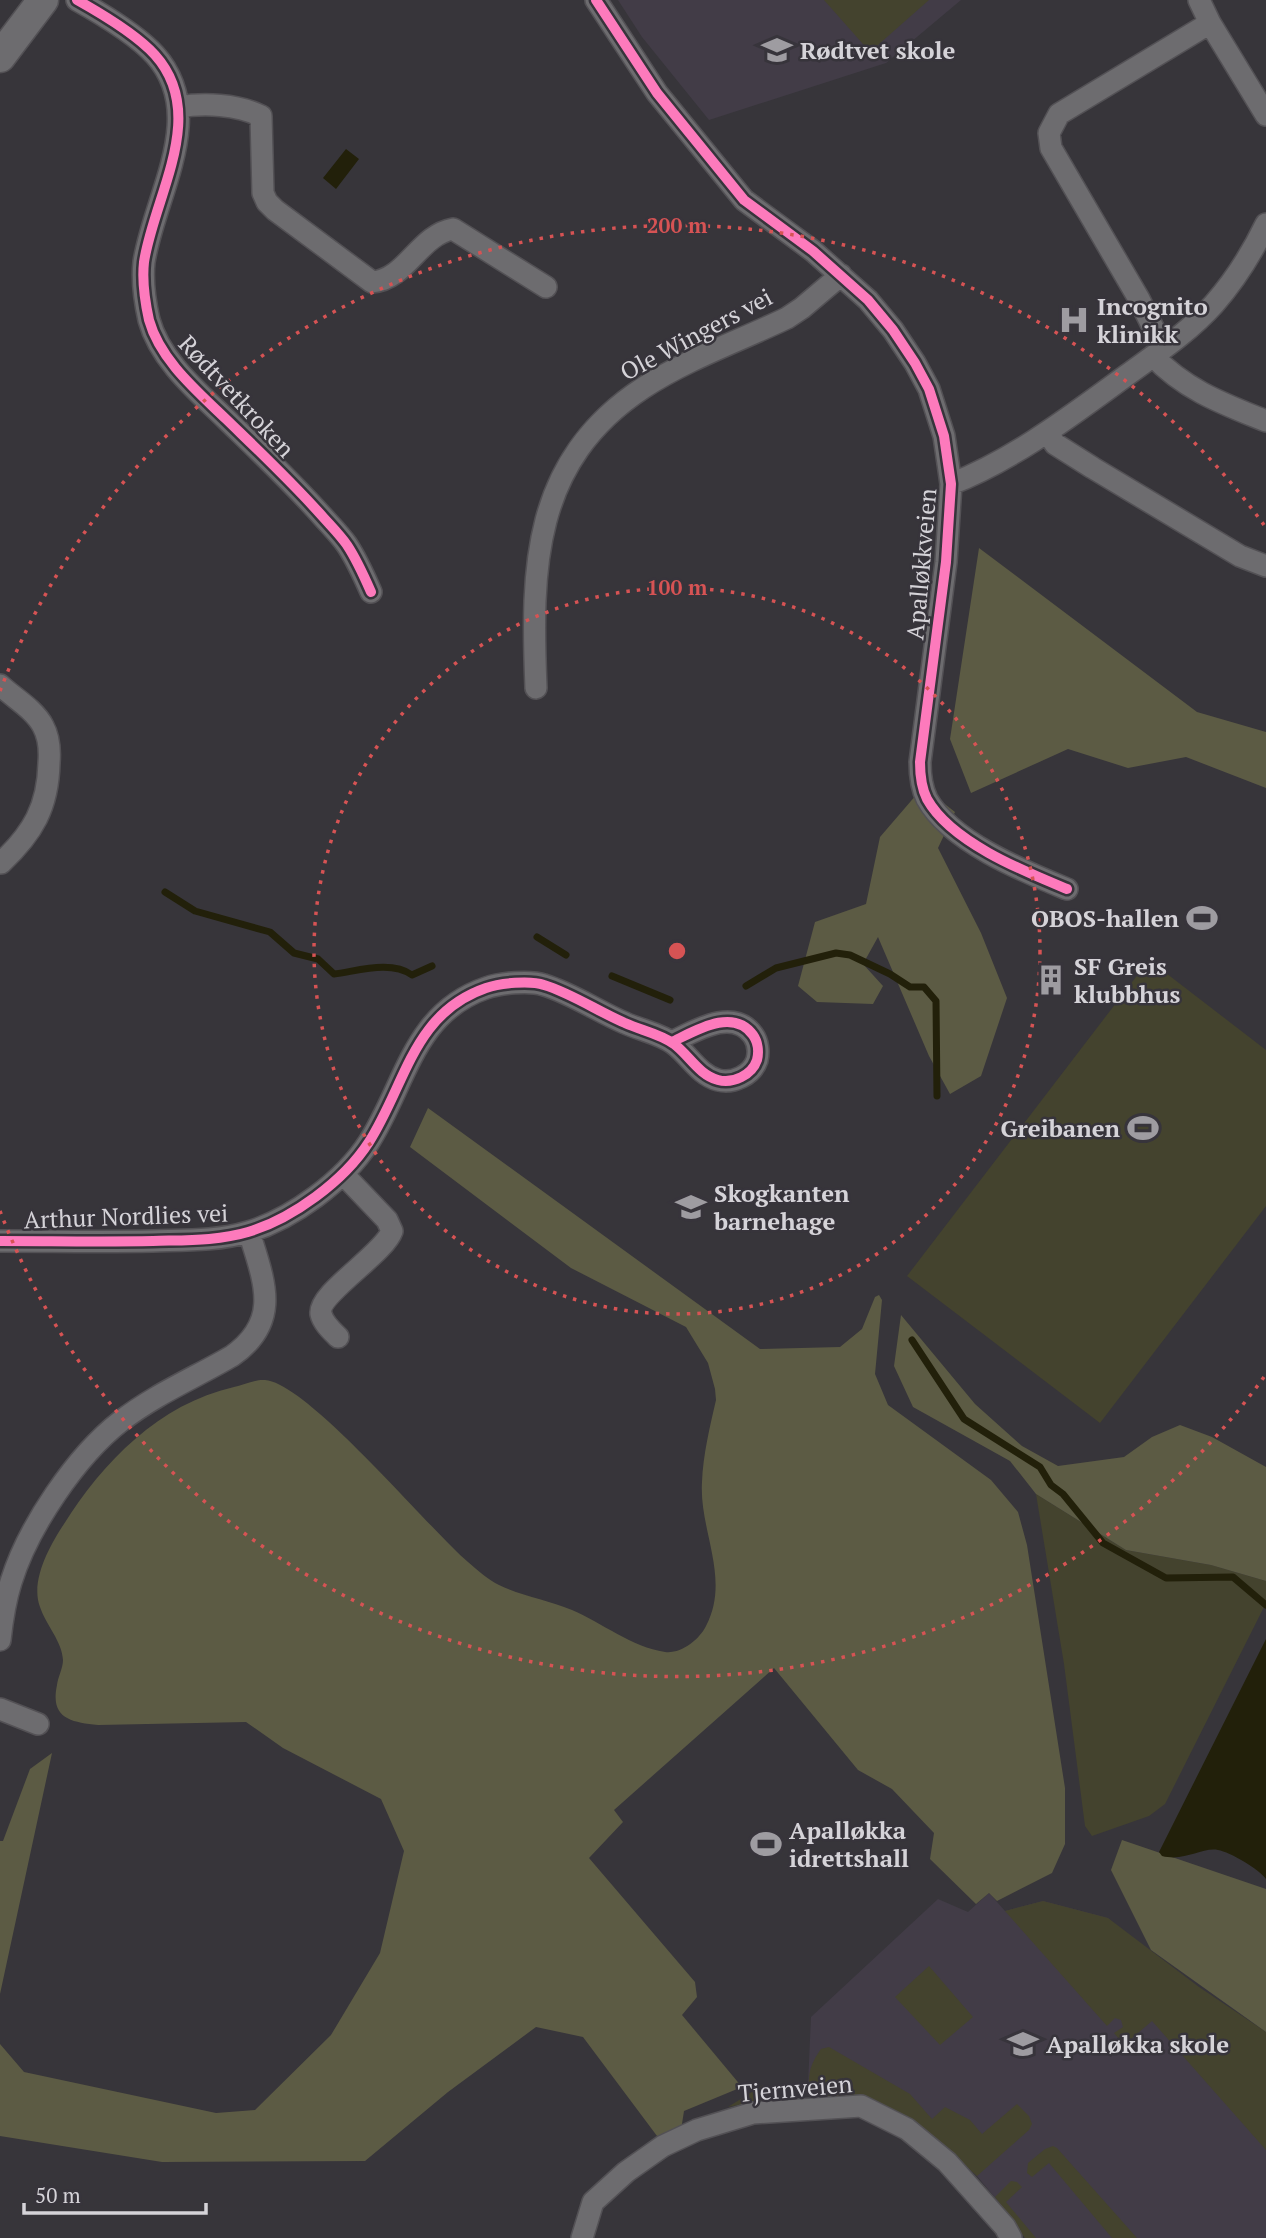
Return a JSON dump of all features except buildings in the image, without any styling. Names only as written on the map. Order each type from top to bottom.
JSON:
[{"type":"street","points":[[0,57],[43,0]]},
{"type":"street","name":"Rødtvetkroken","points":[[77,0],[105,17],[154,54],[169,79],[178,107],[179,130],[176,148],[144,263],[146,300],[153,331],[168,357],[187,381],[311,503],[345,542],[371,592]]},
{"type":"street","name":"Apalløkkveien","points":[[596,0],[657,93],[744,200],[813,251],[868,300],[894,330],[925,380],[941,425],[951,484],[946,562],[920,762],[921,782],[927,798],[940,817],[965,837],[1003,860],[1067,889]]},
{"type":"street","points":[[1199,0],[1266,115]]},
{"type":"street","points":[[1210,23],[1066,108],[1054,120],[1049,133],[1051,148],[1139,299],[1158,352],[1175,377],[1200,394],[1266,421]]},
{"type":"street","points":[[178,107],[232,107],[261,116],[263,193],[267,202],[372,282],[389,278],[436,235],[453,229],[546,287]]},
{"type":"street","points":[[951,484],[1047,432],[1189,328],[1213,305],[1236,276],[1266,224]]},
{"type":"street","name":"Ole Wingers vei","points":[[536,688],[535,585],[542,528],[556,492],[587,438],[608,414],[645,387],[802,308],[841,275]]},
{"type":"street","points":[[1047,432],[1055,444],[1109,478],[1240,556],[1266,566]]},
{"type":"street","points":[[0,685],[35,714],[44,727],[49,759],[46,792],[37,821],[1,863]]},
{"type":"street","name":"Arthur Nordlies vei","points":[[0,1241],[191,1240],[249,1232],[302,1205],[343,1174],[369,1142],[426,1030],[452,1005],[467,996],[500,984],[542,984],[624,1023],[672,1042]]},
{"type":"street","points":[[338,1337],[324,1320],[321,1308],[356,1269],[385,1244],[392,1231],[387,1220],[343,1174]]},
{"type":"street","points":[[0,1640],[11,1583],[21,1555],[38,1522],[82,1459],[100,1438],[123,1419],[232,1356],[256,1335],[266,1308],[265,1287],[249,1232]]},
{"type":"street","points":[[0,1709],[38,1724]]},
{"type":"street","name":"Tjernveien","points":[[582,2238],[593,2202],[626,2172],[663,2146],[697,2130],[752,2113],[861,2106],[907,2129],[947,2162],[1012,2238]]},
{"type":"shaded area","name":"Rødtvet skole","points":[[618,0],[961,0],[886,63],[709,120],[642,37]]},
{"type":"shaded area","points":[[824,0],[929,0],[870,52]]},
{"type":"shaded area","points":[[346,149],[359,159],[336,189],[323,178]]},
{"type":"shaded area","points":[[979,548],[1197,712],[1266,732],[1266,788],[1186,757],[1128,768],[1068,749],[971,793],[950,739]]},
{"type":"shaded area","points":[[928,791],[955,812],[938,848],[981,933],[1007,998],[981,1076],[950,1094],[929,1056],[878,937],[863,964],[883,986],[873,1004],[817,1002],[798,986],[815,922],[866,904],[880,837],[917,794]]},
{"type":"shaded area","name":"Greibanen","points":[[1149,960],[1266,1050],[1266,1206],[1100,1423],[907,1276]]},
{"type":"shaded area","points":[[428,1108],[760,1349],[840,1347],[862,1329],[875,1297],[879,1295],[882,1300],[875,1374],[888,1405],[991,1480],[1018,1512],[1027,1545],[1065,1788],[1065,1844],[1052,1873],[997,1901],[989,1893],[976,1904],[930,1859],[934,1833],[892,1789],[858,1770],[774,1668],[614,1810],[623,1822],[589,1858],[695,1982],[697,1997],[682,2015],[742,2087],[684,2111],[681,2130],[660,2140],[583,2037],[536,2027],[448,2092],[365,2161],[162,2162],[0,2136],[0,2044],[24,2072],[216,2113],[255,2110],[331,2035],[380,1953],[404,1851],[381,1799],[283,1748],[246,1722],[98,1725],[71,1720],[60,1711],[56,1696],[63,1660],[60,1646],[40,1607],[38,1586],[43,1564],[59,1533],[96,1479],[135,1439],[158,1421],[207,1395],[254,1381],[265,1380],[284,1387],[338,1430],[450,1545],[495,1583],[572,1610],[629,1640],[665,1652],[677,1651],[689,1645],[706,1626],[716,1590],[702,1500],[704,1461],[716,1400],[708,1363],[686,1327],[571,1268],[410,1147]]},
{"type":"shaded area","points":[[901,1315],[975,1404],[1022,1446],[1058,1466],[1124,1457],[1152,1437],[1180,1425],[1212,1437],[1266,1467],[1266,1581],[1211,1565],[1126,1550],[1036,1494],[1010,1461],[913,1407],[894,1366]]},
{"type":"shaded area","points":[[1036,1494],[1126,1550],[1211,1565],[1266,1581],[1266,1603],[1165,1804],[1149,1816],[1092,1836],[1085,1826],[1064,1664]]},
{"type":"shaded area","points":[[1266,1639],[1266,1879],[1244,1862],[1218,1850],[1178,1857],[1162,1856],[1159,1852]]},
{"type":"shaded area","points":[[52,1753],[0,1994],[0,1841],[3,1841],[30,1769]]},
{"type":"shaded area","points":[[1122,1840],[1266,1889],[1266,2032],[1151,1950],[1111,1870]]},
{"type":"shaded area","name":"Apalløkka skole","points":[[989,1893],[1005,1911],[1043,1901],[1108,1918],[1266,2078],[1266,2238],[1025,2238],[976,2175],[939,2142],[834,2098],[811,2095],[808,2085],[811,2017],[938,1899],[968,1912]]},
{"type":"shaded area","points":[[1043,1901],[1108,1918],[1199,1987],[1266,2032],[1266,2150],[1152,2021],[1124,2045],[1114,2033],[1123,2027],[1121,2020],[1115,2018],[1107,2026],[1005,1911]]},
{"type":"shaded area","points":[[929,1966],[973,2017],[940,2045],[895,1997]]},
{"type":"shaded area","points":[[829,2047],[910,2094],[932,2119],[945,2107],[970,2120],[982,2134],[1017,2104],[1029,2116],[1032,2124],[1029,2130],[977,2176],[939,2142],[834,2098],[811,2095],[809,2077],[814,2060],[821,2049]]},
{"type":"shaded area","points":[[763,2085],[774,2098],[728,2107]]},
{"type":"shaded area","points":[[1053,2146],[1137,2238],[1112,2238],[1049,2163],[1032,2177],[1027,2173],[1028,2163]]},
{"type":"shaded area","points":[[1011,2181],[1022,2187],[1006,2202],[1036,2238],[1025,2238],[995,2197]]},
{"type":"waterway","points":[[165,892],[195,911],[270,932],[294,953],[318,959],[334,974],[384,967],[412,975],[432,966]]},
{"type":"waterway","points":[[537,937],[566,955]]},
{"type":"waterway","points":[[746,986],[776,968],[836,953],[850,955],[910,987],[924,987],[936,1001],[937,1096]]},
{"type":"waterway","points":[[612,976],[670,1000]]},
{"type":"waterway","points":[[912,1340],[964,1419],[1040,1467],[1051,1485],[1063,1494],[1103,1543],[1166,1578],[1233,1577],[1266,1605]]},
{"type":"cycle path","points":[[77,0],[129,32],[155,55],[170,78],[177,103],[178,129],[174,156],[144,262],[145,298],[154,335],[181,374],[288,479],[338,534],[354,556],[371,592]]},
{"type":"cycle path","points":[[596,0],[657,93],[744,200],[813,251],[868,300],[893,330],[929,389],[944,436],[951,484],[946,562],[920,762],[923,790],[938,814],[970,842],[1010,864],[1067,889]]},
{"type":"cycle path","points":[[0,1241],[213,1239],[248,1232],[282,1218],[316,1197],[358,1157],[382,1120],[414,1053],[442,1014],[462,999],[492,986],[538,983],[554,988],[615,1019],[669,1041],[705,1074],[718,1080],[730,1081],[741,1077],[751,1070],[758,1057],[753,1035],[745,1027],[735,1023],[714,1024],[672,1042]]},
{"type":"place","name":"Rødtvet skole","points":[[777,50]]},
{"type":"place","name":"Incognito klinikk","points":[[1074,320]]},
{"type":"place","name":"OBOS-hallen","points":[[1202,918]]},
{"type":"place","name":"SF Greis klubbhus","points":[[1051,980]]},
{"type":"place","name":"Greibanen","points":[[1143,1128]]},
{"type":"place","name":"Skogkanten barnehage","points":[[691,1207]]},
{"type":"place","name":"Apalløkka idrettshall","points":[[766,1844]]},
{"type":"place","name":"Apalløkka skole","points":[[1023,2044]]}]
